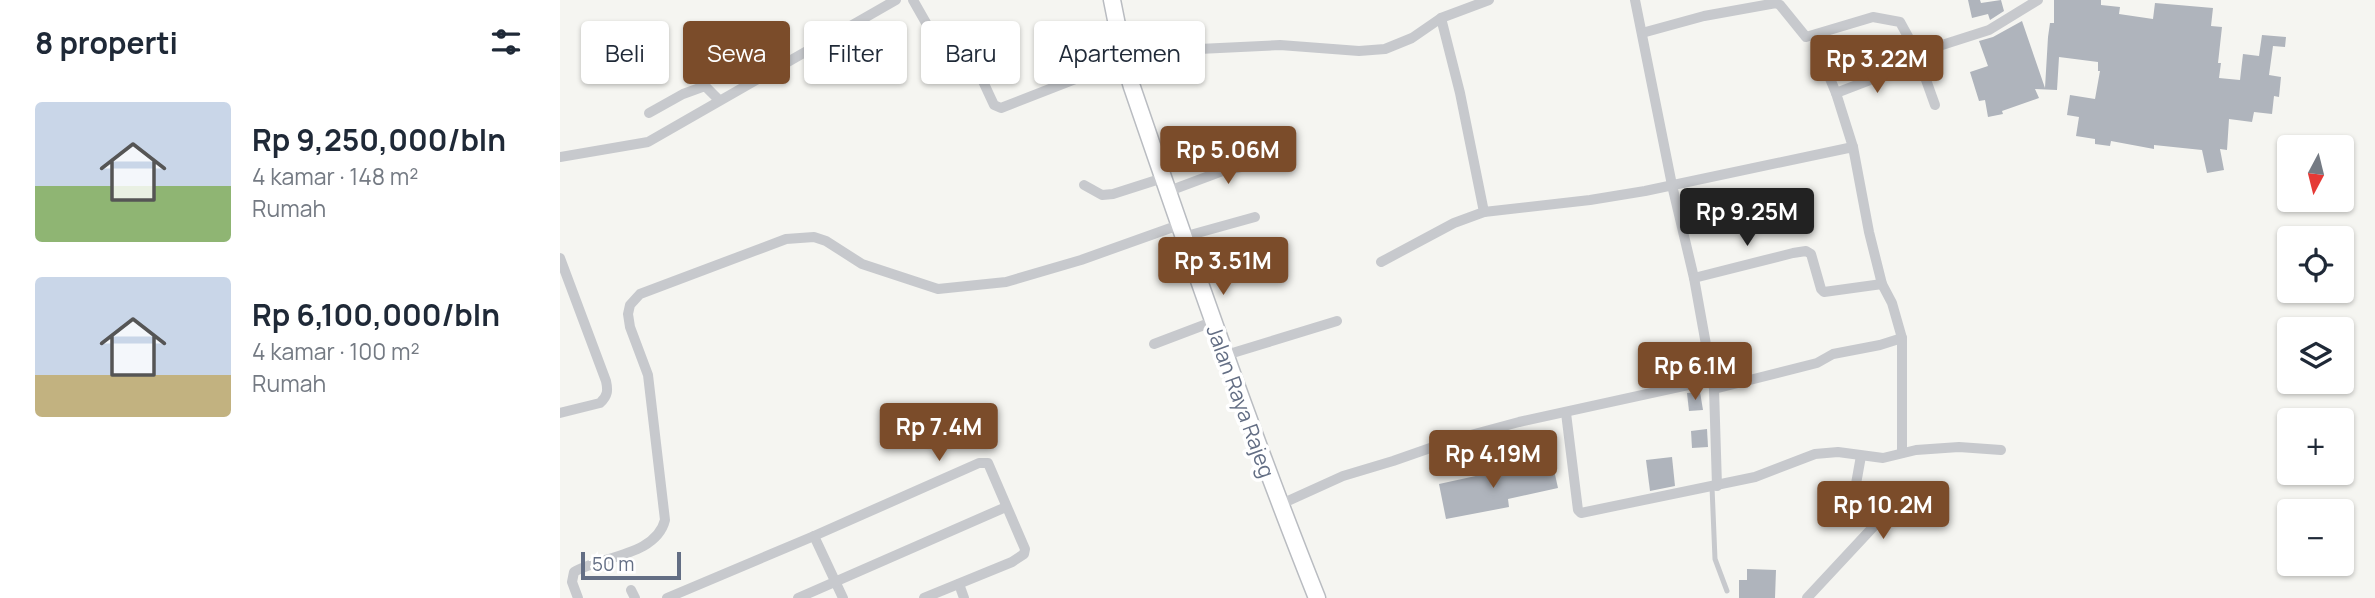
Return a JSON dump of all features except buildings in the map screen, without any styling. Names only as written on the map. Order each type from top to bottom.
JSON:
[{"type":"main road","name":"Jalan Raya Rajeg","points":[[1112,0],[1116,21]]},
{"type":"main road","name":"Jalan Raya Rajeg","points":[[1132,84],[1212,322],[1279,505],[1317,598]]},
{"type":"street","points":[[560,157],[648,142],[897,0]]},
{"type":"street","points":[[913,0],[946,58],[965,57],[974,62],[997,108],[1063,84]]},
{"type":"street","points":[[1205,49],[1280,45],[1359,51],[1385,49],[1412,38],[1441,18],[1489,0]]},
{"type":"street","points":[[1636,0],[1672,185],[1694,278],[1712,384],[1715,486]]},
{"type":"street","points":[[1917,53],[1989,30],[2038,0]]},
{"type":"street","points":[[1642,33],[1704,16],[1776,3],[1805,37],[1873,17],[1900,22],[1917,53],[1935,105]]},
{"type":"street","points":[[1441,18],[1460,93],[1483,212]]},
{"type":"street","points":[[1836,93],[1896,70],[1921,65]]},
{"type":"street","points":[[1826,69],[1853,147],[1882,284],[1892,303],[1902,338],[1902,453]]},
{"type":"street","points":[[649,113],[705,86],[719,100]]},
{"type":"street","points":[[1381,262],[1454,223],[1483,212],[1590,200],[1853,147]]},
{"type":"street","points":[[1084,185],[1092,192],[1113,194],[1284,159]]},
{"type":"street","points":[[560,581],[572,576],[578,569],[622,555],[654,540],[662,531],[665,520],[648,375],[630,327],[628,314],[630,304],[640,294],[762,247],[795,238],[814,237],[826,241],[862,264],[938,289],[1006,282],[1181,231],[1255,217]]},
{"type":"street","points":[[1694,278],[1806,251],[1811,254],[1824,292],[1882,284]]},
{"type":"street","points":[[560,258],[608,392],[600,403],[560,413]]},
{"type":"street","points":[[1226,355],[1337,321]]},
{"type":"street","points":[[1154,344],[1212,322]]},
{"type":"street","points":[[1279,505],[1343,476],[1456,439],[1566,413],[1817,363],[1833,354],[1902,338]]},
{"type":"street","points":[[1566,413],[1579,512],[1602,510],[1755,477],[1815,454],[1838,452],[1883,458],[1902,453],[1959,447],[2001,450]]},
{"type":"street","points":[[1807,598],[1875,525],[1875,514],[1854,495],[1861,456]]},
{"type":"street","points":[[667,598],[985,461],[990,465],[1024,554],[1012,562],[924,598]]},
{"type":"street","points":[[798,598],[1006,507]]},
{"type":"street","points":[[814,536],[843,598]]},
{"type":"street","points":[[572,576],[578,598]]},
{"type":"street","points":[[959,584],[964,598]]},
{"type":"lane","points":[[1715,486],[1715,559],[1727,591]]}]
